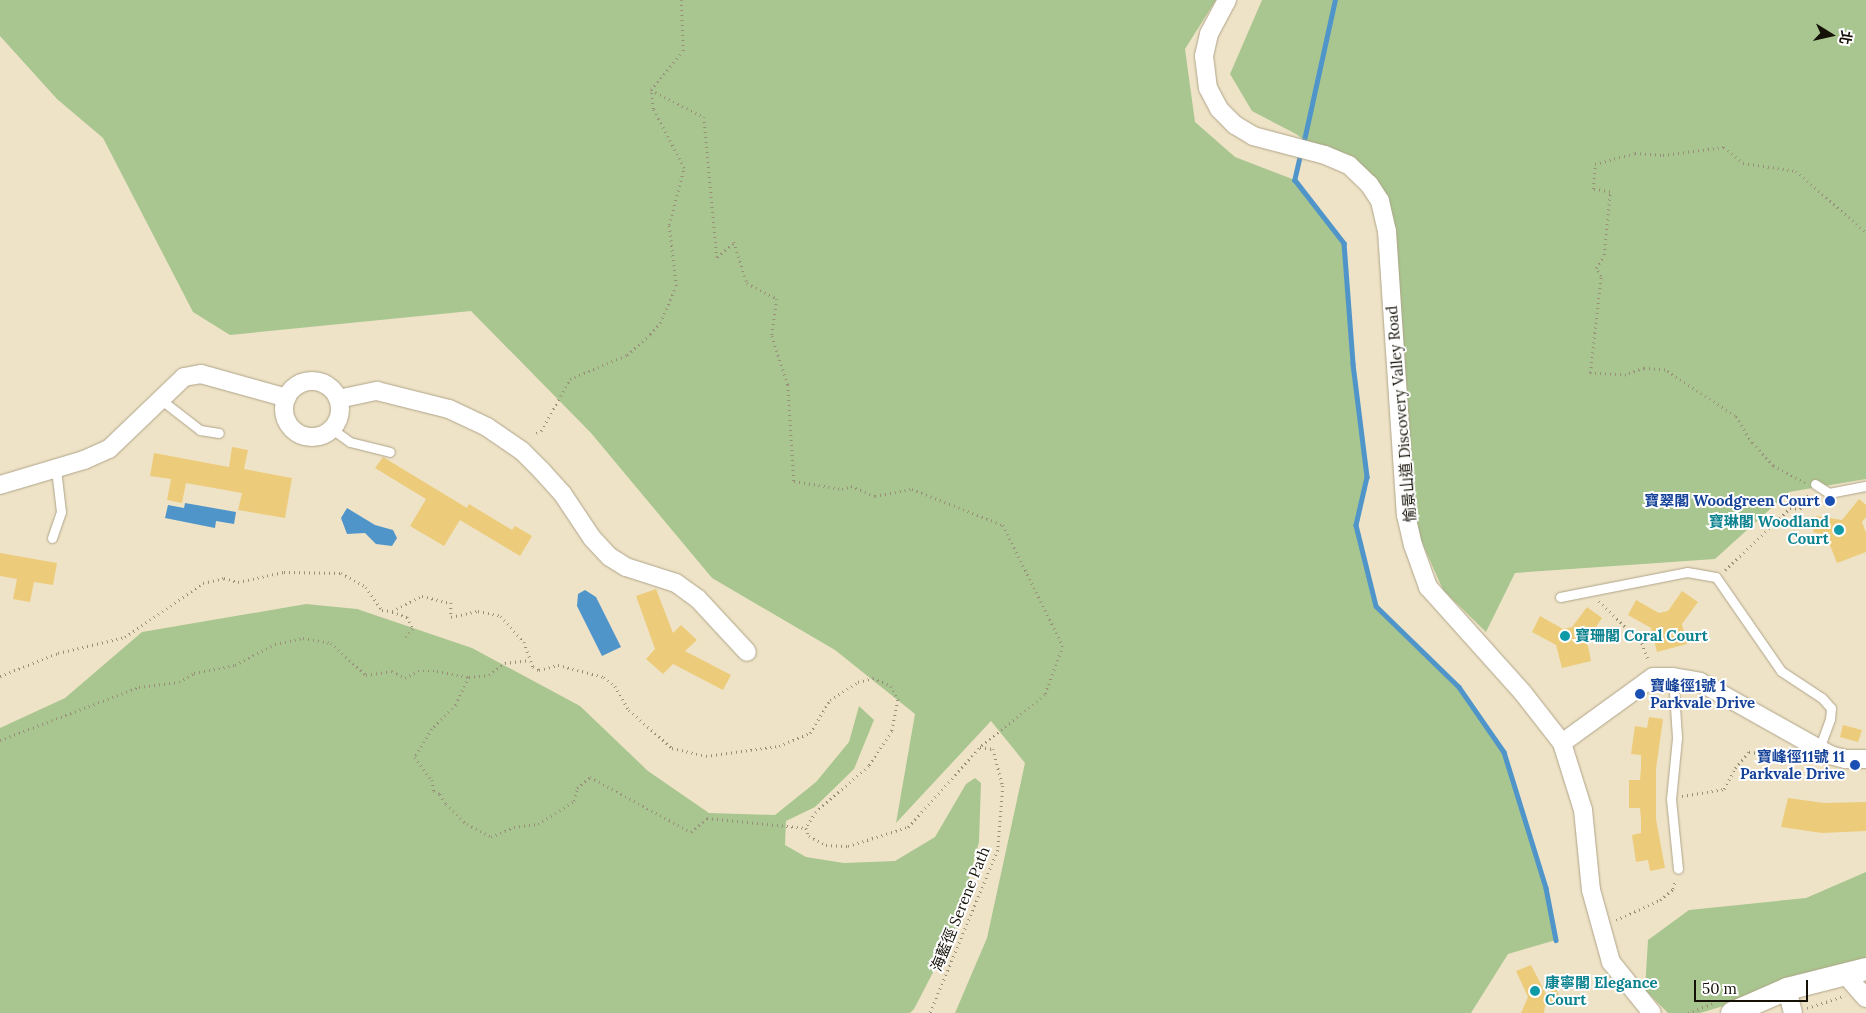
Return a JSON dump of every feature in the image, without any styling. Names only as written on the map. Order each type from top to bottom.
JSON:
[{"type":"street","name":"愉景山道 Discovery Valley Road","points":[[1227,0],[1206,45],[1204,67],[1208,88],[1219,109],[1235,125],[1272,142],[1319,154],[1356,170],[1375,192],[1383,210],[1406,515],[1428,587],[1523,693],[1562,743],[1583,810],[1591,890],[1611,962],[1644,1009]]},
{"type":"street","points":[[0,485],[56,469],[109,449],[184,377],[201,374],[287,398]]},
{"type":"street","points":[[308,382],[326,385],[338,399],[340,415],[332,429],[325,434],[309,437],[293,430],[285,415],[287,398],[292,390],[308,382]]},
{"type":"street","points":[[338,399],[377,390],[457,412],[488,426],[522,450],[562,493],[592,538],[610,557],[626,567],[676,583],[698,599],[747,652]]},
{"type":"street","points":[[1562,743],[1653,677],[1673,676],[1700,682],[1819,749],[1845,759],[1866,759]]},
{"type":"street","points":[[1732,1013],[1787,989],[1866,969]]},
{"type":"street","points":[[1844,974],[1863,995]]},
{"type":"street","points":[[1787,989],[1793,1013]]},
{"type":"lane","points":[[160,398],[200,430],[219,433]]},
{"type":"lane","points":[[332,429],[350,442],[371,450],[390,452]]},
{"type":"lane","points":[[52,538],[61,512],[56,469]]},
{"type":"lane","points":[[1815,484],[1829,493],[1866,486]]},
{"type":"lane","points":[[1560,597],[1688,572],[1716,578],[1782,671],[1822,698],[1830,708],[1830,719],[1819,749]]},
{"type":"lane","points":[[1673,676],[1677,738],[1671,799],[1678,869]]},
{"type":"path","points":[[536,433],[541,431],[570,379],[627,355],[650,334],[660,323],[676,286],[669,225],[684,168],[653,110],[651,90],[683,51],[681,0]]},
{"type":"path","points":[[651,90],[704,117],[717,257],[734,242],[747,282],[777,299],[772,336],[788,385],[794,480],[842,489],[851,486],[875,496],[912,489],[1003,525],[1063,646],[1044,695],[980,747],[908,827],[848,846],[826,845],[809,836],[806,828]]},
{"type":"path","points":[[1716,578],[1790,508],[1800,509],[1815,484],[1799,483],[1773,466],[1752,443],[1735,416],[1666,370],[1644,368],[1626,375],[1590,374],[1601,276],[1596,268],[1604,255],[1610,192],[1593,190],[1595,164],[1635,153],[1663,155],[1724,147],[1743,163],[1796,171],[1866,232]]},
{"type":"path","points":[[0,676],[58,653],[125,637],[203,584],[224,578],[238,582],[284,572],[341,573],[366,587],[382,610],[407,617],[413,629],[405,638]]},
{"type":"path","points":[[1588,591],[1642,643],[1653,677]]},
{"type":"path","points":[[392,612],[422,596],[451,603],[451,617],[478,611],[501,616],[524,642],[528,660],[539,670],[558,664],[604,677],[615,686],[622,704],[672,748],[706,756],[780,746],[810,733],[830,700],[858,682],[872,678],[891,686],[898,700],[892,731],[869,766],[816,812],[806,828]]},
{"type":"path","points":[[0,740],[139,687],[180,682],[194,673],[235,665],[276,644],[303,638],[331,643],[366,675],[392,671],[405,678],[418,671],[437,671],[469,677],[489,675],[505,663],[528,660]]},
{"type":"path","points":[[469,677],[456,705],[432,730],[414,757],[432,780],[434,791],[440,794],[446,804],[467,824],[491,836],[514,827],[538,824],[574,801],[577,788],[590,777],[691,832],[707,818],[806,828]]},
{"type":"path","points":[[1671,799],[1724,789],[1735,768],[1749,752],[1774,754],[1800,738]]},
{"type":"path","name":"海藍徑 Serene Path","points":[[930,1013],[998,850],[1003,786],[993,749],[980,747]]},
{"type":"path","points":[[1600,923],[1637,913],[1660,900],[1673,889],[1678,869]]},
{"type":"path","points":[[1793,1013],[1863,995]]},
{"type":"path","points":[[1688,1013],[1712,1004]]},
{"type":"green space","points":[[0,0],[1216,0],[1185,49],[1195,122],[1235,157],[1295,180],[1344,243],[1353,364],[1367,477],[1356,525],[1376,606],[1459,687],[1504,752],[1546,888],[1556,940],[1508,954],[1471,1013],[955,1013],[987,938],[1025,763],[991,721],[896,823],[915,714],[835,650],[712,578],[591,433],[471,311],[230,335],[193,312],[103,138],[57,99],[0,36]]},
{"type":"green space","points":[[1262,0],[1866,0],[1866,479],[1789,492],[1715,559],[1515,573],[1486,632],[1443,590],[1417,531],[1389,198],[1361,166],[1319,151],[1296,134],[1252,111],[1230,74]]},
{"type":"green space","points":[[306,604],[357,609],[472,648],[580,706],[648,771],[709,813],[775,815],[816,782],[849,742],[859,706],[874,720],[854,769],[815,807],[786,821],[785,845],[806,857],[844,863],[895,861],[935,837],[966,784],[975,778],[981,783],[979,842],[955,930],[914,1009],[910,1013],[0,1013],[0,728],[65,698],[142,632]]},
{"type":"green space","points":[[1866,872],[1866,963],[1700,1013],[1668,1013],[1645,990],[1648,940],[1689,910],[1806,898]]},
{"type":"water","points":[[185,503],[236,512],[234,524],[216,521],[215,528],[165,518],[168,505],[184,508]]},
{"type":"water","points":[[347,508],[375,525],[393,530],[397,538],[392,546],[376,544],[365,533],[347,534],[341,518]]},
{"type":"water","points":[[585,590],[596,597],[621,647],[602,656],[577,606],[578,594]]},
{"type":"building","points":[[232,447],[248,450],[244,469],[292,478],[285,518],[238,510],[242,493],[186,483],[182,503],[167,500],[171,479],[150,476],[154,453],[229,467]]},
{"type":"building","points":[[383,457],[467,508],[469,504],[512,530],[515,526],[532,536],[520,556],[460,520],[444,546],[410,526],[426,499],[375,468]]},
{"type":"building","name":"寶琳閣 Woodland Court","points":[[1859,499],[1866,505],[1866,517],[1862,522],[1866,533],[1866,552],[1837,563],[1826,535],[1813,532],[1816,516],[1842,520]]},
{"type":"building","points":[[0,553],[57,563],[53,585],[34,582],[30,602],[13,599],[17,579],[0,576]]},
{"type":"building","points":[[656,589],[673,633],[681,625],[697,640],[685,651],[731,675],[723,690],[673,664],[663,674],[646,659],[655,649],[636,596]]},
{"type":"building","points":[[1682,591],[1698,602],[1682,624],[1687,644],[1657,652],[1651,628],[1628,615],[1636,600],[1659,613],[1668,611]]},
{"type":"building","name":"寶珊閣 Coral Court","points":[[1587,607],[1602,618],[1587,641],[1591,661],[1562,668],[1556,645],[1532,632],[1540,616],[1563,629],[1572,627]]},
{"type":"building","points":[[1649,717],[1663,719],[1656,769],[1656,819],[1665,868],[1650,871],[1648,860],[1636,862],[1632,835],[1641,833],[1640,808],[1629,808],[1629,780],[1640,780],[1641,768],[1641,755],[1631,754],[1635,726],[1647,728]]},
{"type":"building","points":[[1843,725],[1862,730],[1858,742],[1840,737]]},
{"type":"building","points":[[1788,798],[1824,803],[1866,802],[1866,831],[1822,833],[1781,827]]},
{"type":"building","name":"康寧閣 Elegance Court","points":[[1531,965],[1546,994],[1556,989],[1561,999],[1545,1006],[1544,1013],[1521,1013],[1528,997],[1516,971]]},
{"type":"waterway","points":[[1303,145],[1335,0]]},
{"type":"waterway","points":[[1301,153],[1295,180],[1344,243],[1353,364],[1367,477],[1356,525],[1376,606],[1459,687],[1504,752],[1546,888],[1556,940]]},
{"type":"place","name":"寶翠閣 Woodgreen Court","points":[[1830,501]]},
{"type":"place","name":"寶琳閣 Woodland Court","points":[[1839,530]]},
{"type":"place","name":"寶珊閣 Coral Court","points":[[1565,636]]},
{"type":"place","name":"寶峰徑1號 1 Parkvale Drive","points":[[1640,694]]},
{"type":"place","name":"寶峰徑11號 11 Parkvale Drive","points":[[1855,765]]},
{"type":"place","name":"康寧閣 Elegance Court","points":[[1535,991]]}]
